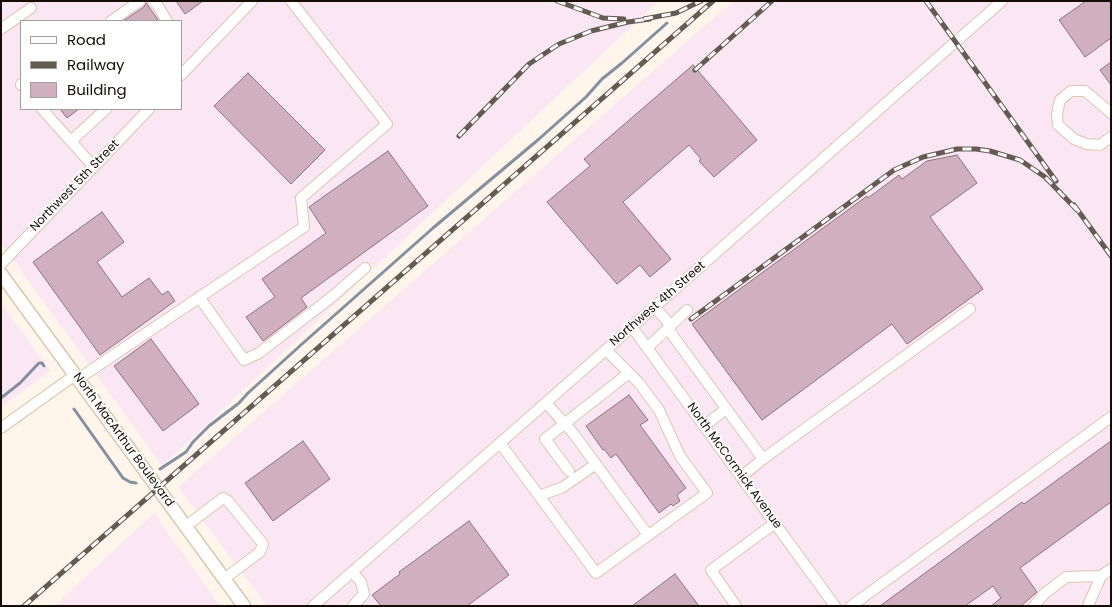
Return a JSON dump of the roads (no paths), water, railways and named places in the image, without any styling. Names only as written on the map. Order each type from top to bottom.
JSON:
[{"type":"main road","name":"North MacArthur Boulevard","points":[[1,274],[244,606]]},
{"type":"street","points":[[112,20],[140,1]]},
{"type":"street","points":[[153,1],[166,20]]},
{"type":"street","points":[[182,74],[252,1]]},
{"type":"street","points":[[1,428],[304,227],[301,198],[387,124],[291,1]]},
{"type":"street","name":"Northwest 4th Street","points":[[313,606],[656,307],[1002,1]]},
{"type":"street","points":[[1,29],[31,8]]},
{"type":"street","points":[[1111,112],[1085,91],[1071,91],[1060,100],[1057,114],[1058,124],[1074,139],[1086,144],[1100,145],[1111,137]]},
{"type":"street","points":[[43,110],[94,167]]},
{"type":"street","points":[[70,141],[105,110]]},
{"type":"street","name":"Northwest 5th Street","points":[[1,264],[148,110]]},
{"type":"street","points":[[199,297],[244,360],[259,353],[333,296],[365,268]]},
{"type":"street","points":[[656,307],[763,459]]},
{"type":"street","points":[[741,477],[970,309]]},
{"type":"street","points":[[647,348],[688,310]]},
{"type":"street","name":"North McCormick Avenue","points":[[632,327],[836,606]]},
{"type":"street","points":[[500,443],[596,573],[707,493],[680,456],[659,410],[629,373],[606,350]]},
{"type":"street","points":[[568,471],[545,439],[629,373]]},
{"type":"street","points":[[546,403],[596,464],[648,536]]},
{"type":"street","points":[[704,426],[726,409]]},
{"type":"street","points":[[851,606],[1111,417]]},
{"type":"street","points":[[540,496],[563,487],[596,464]]},
{"type":"street","points":[[186,526],[223,498],[228,501],[263,544],[260,552],[224,578]]},
{"type":"street","points":[[736,606],[711,570],[775,523]]},
{"type":"street","points":[[1088,606],[1101,576],[1111,569]]},
{"type":"street","points":[[352,572],[362,582],[364,594],[353,606]]},
{"type":"street","points":[[1034,606],[1044,594],[1066,577],[1101,576]]},
{"type":"waterway","points":[[160,469],[186,452],[209,426],[239,403],[302,344],[433,228],[539,139],[586,97],[602,79],[667,23]]},
{"type":"waterway","points":[[1,398],[20,383],[39,363],[42,363],[44,366]]},
{"type":"waterway","points":[[74,409],[123,478],[136,483]]},
{"type":"railway","points":[[557,1],[603,18],[624,19]]},
{"type":"railway","points":[[644,19],[676,13],[701,1]]},
{"type":"railway","points":[[24,606],[713,1]]},
{"type":"railway","points":[[695,70],[772,1]]},
{"type":"railway","points":[[926,1],[1056,181]]},
{"type":"railway","points":[[459,136],[529,64],[559,44],[591,31],[650,19]]},
{"type":"railway","points":[[691,319],[894,170],[923,157],[957,149],[976,149],[1020,160],[1045,177],[1077,210]]},
{"type":"railway","points":[[1074,205],[1111,256]]}]
